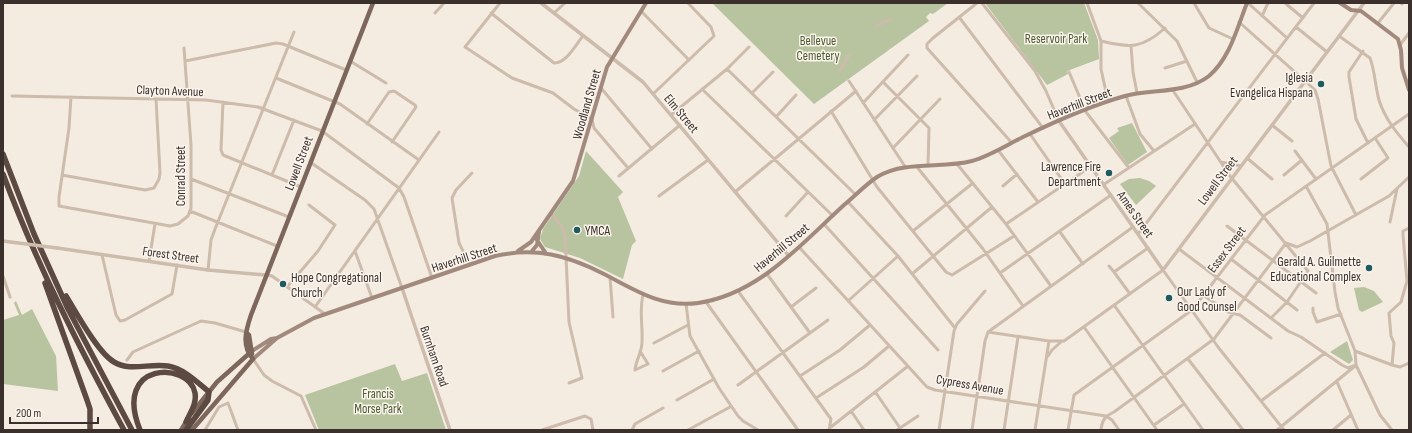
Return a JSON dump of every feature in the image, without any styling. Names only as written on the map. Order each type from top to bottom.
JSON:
[{"type":"highway","points":[[3,154],[68,309],[132,430]]},
{"type":"highway","points":[[3,174],[40,263],[80,347],[124,430]]},
{"type":"highway","points":[[40,263],[90,409],[90,430]]},
{"type":"highway","points":[[50,268],[98,346],[112,362],[135,368],[159,366],[176,368],[189,375],[209,392],[208,400],[186,430]]},
{"type":"highway","points":[[140,430],[134,412],[136,390],[143,379],[157,373],[176,374],[186,380],[192,387],[195,393],[195,403],[186,422]]},
{"type":"main road","name":"Lowell Street","points":[[250,353],[245,340],[250,315],[373,3]]},
{"type":"main road","name":"Woodland Street","points":[[516,252],[531,242],[576,174],[601,88],[612,58],[646,3]]},
{"type":"main road","name":"Haverhill Street","points":[[253,359],[277,338],[301,324],[325,314],[495,256],[516,252],[532,251],[566,258],[664,303],[686,304],[706,302],[738,291],[767,274],[856,195],[884,174],[906,168],[957,164],[974,161],[1043,128],[1108,101],[1137,93],[1172,89],[1197,82],[1209,75],[1221,64],[1233,39],[1247,3]]},
{"type":"main road","points":[[1340,3],[1351,10],[1358,11],[1396,36],[1400,45],[1402,68],[1409,90]]},
{"type":"main road","name":"Woodland Street","points":[[532,251],[540,230]]},
{"type":"main road","points":[[537,240],[546,253]]},
{"type":"main road","points":[[531,242],[532,251]]},
{"type":"main road","name":"Haverhill Street","points":[[250,353],[271,339],[277,338]]},
{"type":"main road","points":[[181,430],[209,392],[250,353],[253,359],[192,430]]},
{"type":"street","points":[[435,13],[444,3]]},
{"type":"street","points":[[500,3],[465,47],[512,78],[553,93],[574,109],[592,119],[594,128],[628,168]]},
{"type":"street","name":"Elm Street","points":[[541,3],[637,77],[671,115],[789,256]]},
{"type":"street","points":[[554,13],[565,3]]},
{"type":"street","points":[[653,94],[712,38],[714,33],[711,27],[688,3]]},
{"type":"street","points":[[977,3],[927,44],[927,48],[1012,143]]},
{"type":"street","name":"Ames Street","points":[[982,3],[1035,71],[1046,91],[1059,121],[1090,167],[1213,340],[1284,430]]},
{"type":"street","points":[[1087,3],[1101,41],[1101,69],[1108,101]]},
{"type":"street","points":[[1138,3],[1177,41],[1197,82]]},
{"type":"street","points":[[1247,3],[1287,38]]},
{"type":"street","points":[[1262,16],[1268,3]]},
{"type":"street","points":[[1285,3],[1303,18]]},
{"type":"street","points":[[1138,234],[1314,3]]},
{"type":"street","name":"Lowell Street","points":[[1046,359],[1052,350],[1061,342],[1163,270],[1364,3]]},
{"type":"street","points":[[1378,23],[1394,3]]},
{"type":"street","points":[[1195,4],[1209,28],[1233,39]]},
{"type":"street","points":[[641,10],[689,60]]},
{"type":"street","points":[[491,13],[554,63],[563,60],[583,36]]},
{"type":"street","points":[[959,17],[1043,128]]},
{"type":"street","points":[[876,26],[891,19]]},
{"type":"street","points":[[1240,22],[1315,90],[1332,168],[1356,215]]},
{"type":"street","points":[[1296,27],[1327,52]]},
{"type":"street","points":[[1101,41],[1131,46],[1149,41],[1165,28]]},
{"type":"street","points":[[208,270],[211,240],[294,32]]},
{"type":"street","points":[[1400,45],[1409,33]]},
{"type":"street","points":[[1339,36],[1363,51],[1372,62],[1379,100],[1391,127],[1409,147]]},
{"type":"street","points":[[185,61],[272,44],[288,47],[346,70]]},
{"type":"street","points":[[1131,46],[1133,72],[1137,93]]},
{"type":"street","points":[[671,115],[727,69],[749,47]]},
{"type":"street","name":"Conrad Street","points":[[62,175],[59,206],[155,224],[173,226],[184,220],[190,212],[191,179],[188,100],[184,48]]},
{"type":"street","points":[[1363,51],[1349,72],[1349,77],[1356,119],[1368,143]]},
{"type":"street","points":[[840,71],[849,55]]},
{"type":"street","points":[[863,103],[908,55]]},
{"type":"street","points":[[1165,68],[1188,61]]},
{"type":"street","points":[[350,62],[386,83]]},
{"type":"street","points":[[727,69],[856,195]]},
{"type":"street","points":[[752,93],[773,72]]},
{"type":"street","points":[[1070,72],[1084,110],[1129,168]]},
{"type":"street","points":[[874,120],[917,76]]},
{"type":"street","points":[[276,78],[334,101],[419,160]]},
{"type":"street","points":[[849,82],[906,168]]},
{"type":"street","points":[[883,82],[929,128],[928,166]]},
{"type":"street","points":[[601,88],[652,149]]},
{"type":"street","points":[[702,89],[832,216]]},
{"type":"street","points":[[1172,89],[1232,178],[1308,271],[1287,302],[1271,318]]},
{"type":"street","points":[[367,124],[389,92],[392,91],[416,107],[392,142]]},
{"type":"street","points":[[735,192],[856,91]]},
{"type":"street","points":[[776,117],[796,95]]},
{"type":"street","name":"Clayton Avenue","points":[[12,96],[188,100],[223,102],[264,108],[322,131],[400,188]]},
{"type":"street","points":[[1126,96],[1140,134],[1154,151]]},
{"type":"street","points":[[71,97],[69,128],[62,175],[145,190],[154,188],[159,179],[160,173],[156,99]]},
{"type":"street","points":[[893,148],[940,99]]},
{"type":"street","points":[[223,102],[222,153],[242,163],[301,187]]},
{"type":"street","points":[[831,111],[874,180],[946,272],[952,275],[958,273],[986,253],[1014,236]]},
{"type":"street","name":"Essex Street","points":[[1068,430],[1074,395],[1192,310],[1264,216],[1409,114]]},
{"type":"street","points":[[272,175],[294,120]]},
{"type":"street","points":[[1103,185],[1195,124]]},
{"type":"street","points":[[1272,125],[1292,141]]},
{"type":"street","points":[[619,176],[680,126]]},
{"type":"street","points":[[315,307],[439,132]]},
{"type":"street","points":[[1030,134],[1065,184]]},
{"type":"street","points":[[1361,179],[1388,158],[1375,138]]},
{"type":"street","points":[[998,150],[1038,202]]},
{"type":"street","points":[[1295,151],[1316,179]]},
{"type":"street","points":[[1247,158],[1272,179]]},
{"type":"street","points":[[659,196],[708,160]]},
{"type":"street","points":[[1284,175],[1302,160]]},
{"type":"street","points":[[310,162],[365,200],[374,209],[402,288]]},
{"type":"street","points":[[1221,162],[1241,166]]},
{"type":"street","points":[[957,164],[1006,224],[1051,286]]},
{"type":"street","points":[[917,167],[967,228],[1023,306]]},
{"type":"street","points":[[1006,224],[1090,167]]},
{"type":"street","points":[[470,265],[459,243],[452,198],[456,190],[472,173]]},
{"type":"street","points":[[1002,186],[1017,174]]},
{"type":"street","points":[[1286,243],[1297,246],[1328,231],[1389,196],[1409,177]]},
{"type":"street","points":[[191,179],[289,217]]},
{"type":"street","points":[[913,231],[973,183]]},
{"type":"street","points":[[1306,186],[1327,224],[1335,292],[1341,314],[1355,351],[1356,365],[1380,415],[1392,430]]},
{"type":"street","points":[[400,188],[432,278]]},
{"type":"street","points":[[1390,222],[1397,189]]},
{"type":"street","points":[[786,216],[808,192]]},
{"type":"street","points":[[1000,273],[1028,255],[1111,195]]},
{"type":"street","points":[[848,202],[898,256],[956,328]]},
{"type":"street","points":[[287,288],[318,251],[335,224],[309,205]]},
{"type":"street","points":[[912,274],[992,207]]},
{"type":"street","points":[[190,212],[277,246]]},
{"type":"street","points":[[551,213],[564,232],[569,322],[582,378],[569,383]]},
{"type":"street","points":[[149,261],[155,224]]},
{"type":"street","points":[[824,224],[938,350]]},
{"type":"street","points":[[1227,226],[1244,241],[1316,293]]},
{"type":"street","points":[[972,430],[985,341],[988,332],[1133,227]]},
{"type":"street","points":[[1392,365],[1394,343],[1391,336],[1389,313],[1401,302],[1408,281],[1407,252],[1403,231],[1409,228]]},
{"type":"street","points":[[1060,232],[1083,264]]},
{"type":"street","name":"Forest Street","points":[[3,241],[208,270],[272,276],[325,314]]},
{"type":"street","points":[[1101,430],[1102,422],[1106,416],[1134,398],[1213,340],[1286,243]]},
{"type":"street","name":"Cypress Avenue","points":[[799,247],[927,387],[944,392],[1106,416]]},
{"type":"street","points":[[1114,272],[1148,248]]},
{"type":"street","points":[[1179,249],[1271,318],[1348,368],[1356,365]]},
{"type":"street","points":[[355,251],[372,298]]},
{"type":"street","points":[[102,255],[116,316],[120,321],[125,320],[172,295],[177,265]]},
{"type":"street","points":[[848,301],[898,256]]},
{"type":"street","points":[[1231,259],[1297,310]]},
{"type":"street","points":[[1109,266],[1130,294]]},
{"type":"street","points":[[767,274],[810,333]]},
{"type":"street","points":[[3,276],[10,297]]},
{"type":"street","points":[[610,277],[613,317]]},
{"type":"street","name":"Burnham Road","points":[[402,288],[450,430]]},
{"type":"street","points":[[791,307],[816,288]]},
{"type":"street","points":[[738,291],[831,419],[830,428]]},
{"type":"street","points":[[939,430],[944,392],[956,328],[985,291]]},
{"type":"street","points":[[640,351],[648,364],[635,370],[640,351],[642,344],[641,307],[644,295]]},
{"type":"street","points":[[1204,295],[1228,312],[1240,315],[1271,338]]},
{"type":"street","points":[[706,302],[798,430]]},
{"type":"street","points":[[686,304],[690,336],[714,379],[730,407],[743,421],[758,430]]},
{"type":"street","points":[[1114,306],[1203,430]]},
{"type":"street","points":[[1313,308],[1312,312],[1317,322],[1341,314]]},
{"type":"street","points":[[738,385],[828,320]]},
{"type":"street","points":[[127,360],[133,352],[198,322],[212,322],[247,333]]},
{"type":"street","points":[[654,343],[688,325]]},
{"type":"street","points":[[800,376],[846,345],[870,325]]},
{"type":"street","points":[[1084,327],[1157,430]]},
{"type":"street","points":[[988,332],[1049,342],[1061,342]]},
{"type":"street","points":[[1004,430],[1018,337]]},
{"type":"street","points":[[1035,430],[1049,342]]},
{"type":"street","points":[[816,398],[864,367],[889,346]]},
{"type":"street","points":[[663,371],[699,351]]},
{"type":"street","points":[[1355,351],[1400,367],[1409,363]]},
{"type":"street","points":[[1261,401],[1325,353]]},
{"type":"street","points":[[253,359],[264,375],[272,381],[301,396],[316,430]]},
{"type":"street","points":[[1188,359],[1242,429],[1237,430]]},
{"type":"street","points":[[1276,430],[1337,382],[1356,365]]},
{"type":"street","points":[[830,428],[850,411],[876,393],[908,366]]},
{"type":"street","points":[[677,400],[714,379]]},
{"type":"street","points":[[1337,382],[1358,430]]},
{"type":"street","points":[[876,393],[900,428]]},
{"type":"street","points":[[205,430],[219,407],[228,403],[238,430]]},
{"type":"street","points":[[1154,425],[1184,404]]},
{"type":"street","points":[[688,430],[730,407]]},
{"type":"street","points":[[632,430],[633,426],[663,408]]},
{"type":"street","points":[[850,411],[864,430]]},
{"type":"street","points":[[1333,430],[1351,415]]},
{"type":"street","points":[[542,430],[585,416],[590,418],[593,430]]},
{"type":"street","points":[[897,430],[918,416]]},
{"type":"street","points":[[1106,416],[1112,420],[1119,430]]},
{"type":"green space","name":"Bellevue Cemetery","points":[[712,3],[948,3],[933,14],[930,13],[926,17],[929,21],[814,104]]},
{"type":"green space","name":"Reservoir Park","points":[[985,3],[1084,3],[1098,40],[1099,59],[1067,71],[1068,74],[1047,85]]},
{"type":"green space","points":[[1132,123],[1147,152],[1128,165],[1109,138],[1119,131],[1117,128]]},
{"type":"green space","name":"YMCA","points":[[586,151],[623,192],[618,197],[636,241],[632,245],[623,279],[580,258],[545,247],[540,239],[543,229],[579,176]]},
{"type":"green space","points":[[1140,178],[1149,181],[1156,186],[1136,205],[1120,184],[1129,179]]},
{"type":"green space","points":[[1364,287],[1374,291],[1383,302],[1362,312],[1359,310],[1354,288]]},
{"type":"green space","points":[[16,301],[22,315],[32,309],[56,356],[58,391],[3,384],[3,320],[19,315],[14,303]]},
{"type":"green space","points":[[1347,341],[1353,360],[1349,364],[1330,352]]},
{"type":"green space","name":"Francis Morse Park","points":[[395,364],[402,381],[427,373],[446,430],[319,430],[305,395]]},
{"type":"place","name":"Iglesia Evangelica Hispana","points":[[1321,84]]},
{"type":"place","name":"Lawrence Fire Department","points":[[1109,173]]},
{"type":"place","name":"YMCA","points":[[577,230]]},
{"type":"place","name":"Gerald A. Guilmette Educational Complex","points":[[1369,268]]},
{"type":"place","name":"Hope Congregational Church","points":[[283,284]]},
{"type":"place","name":"Our Lady of Good Counsel","points":[[1169,298]]}]
